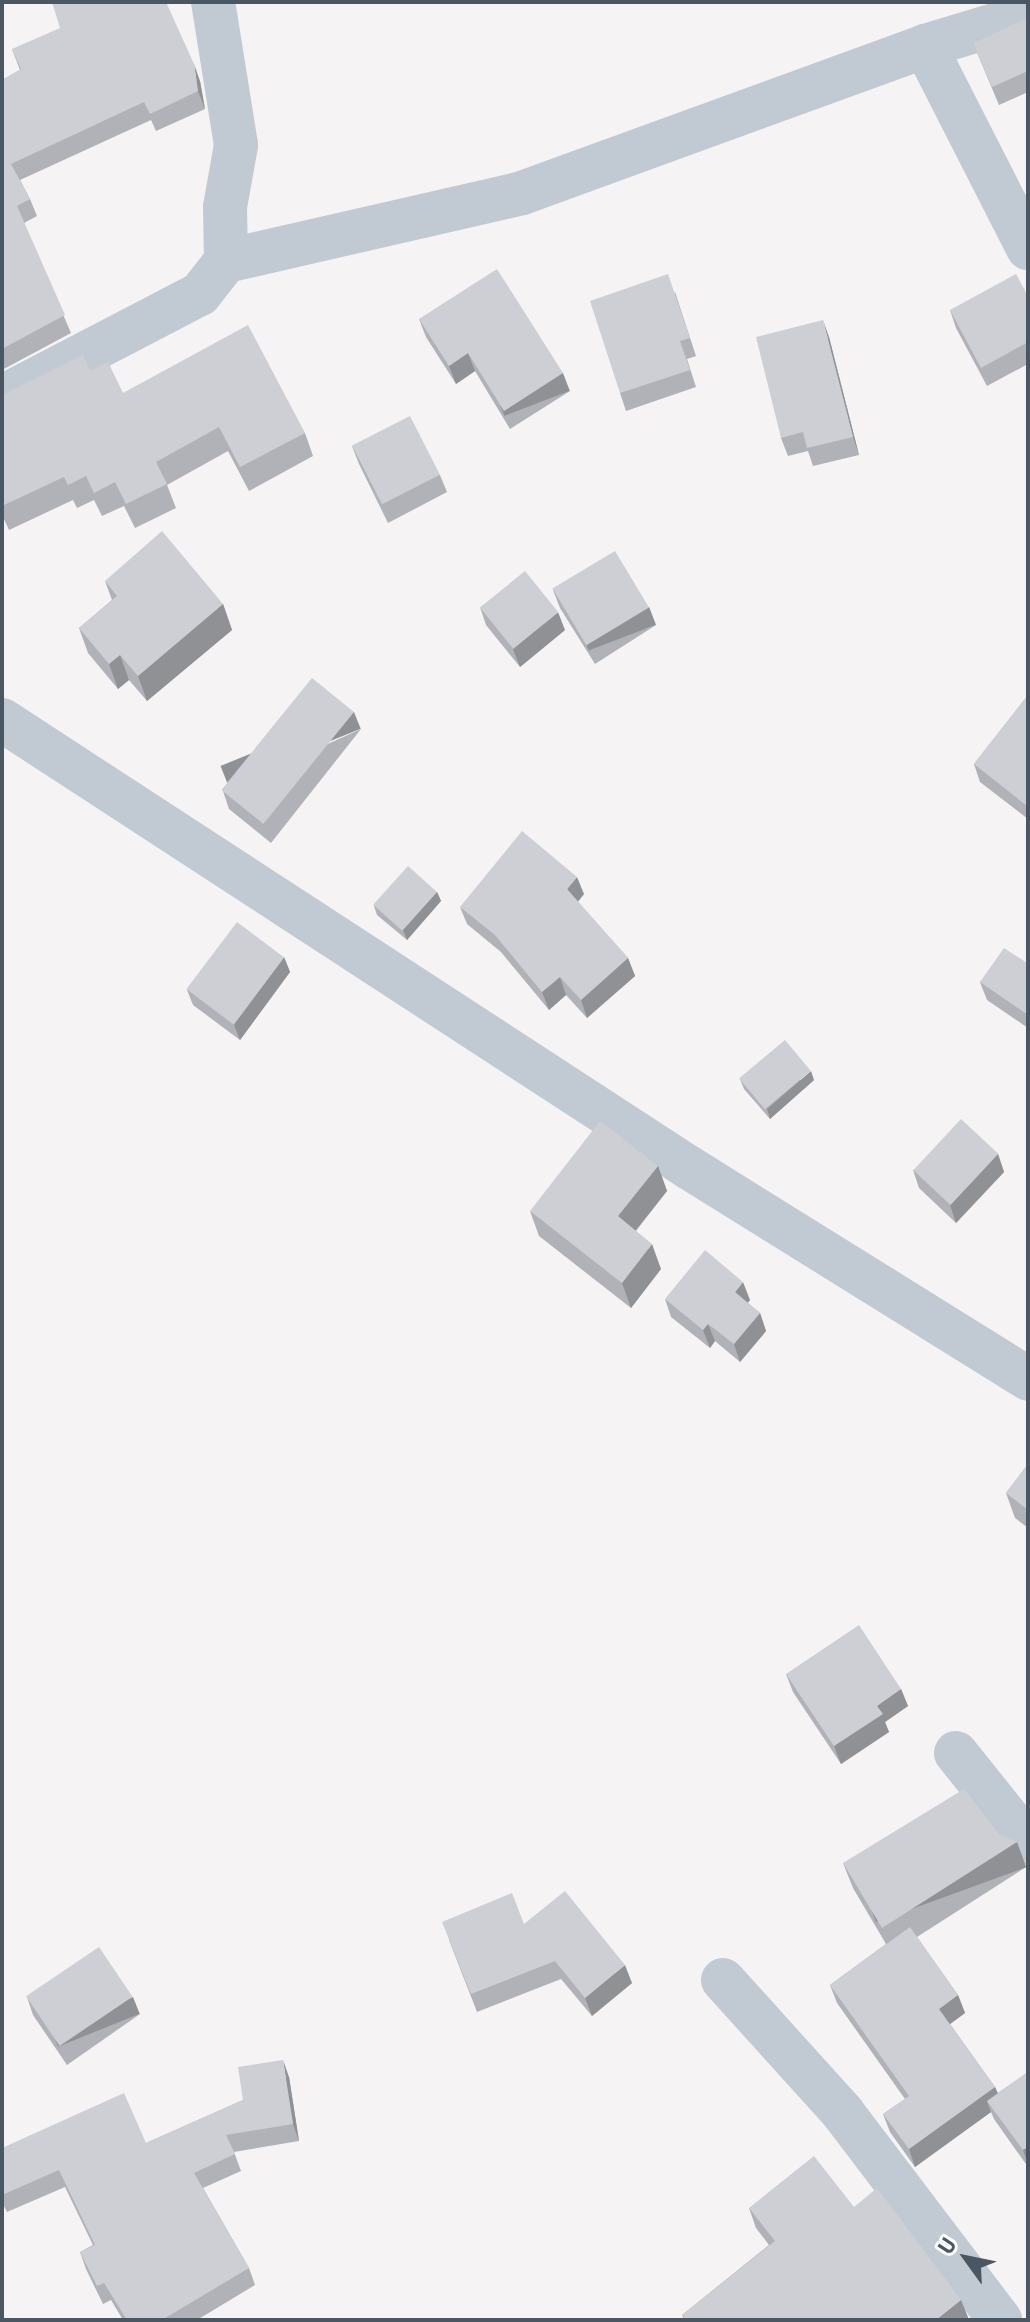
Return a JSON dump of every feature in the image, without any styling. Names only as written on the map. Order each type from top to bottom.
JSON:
[{"type":"street","points":[[213,2],[236,145],[225,207],[226,261]]},
{"type":"street","points":[[2,397],[200,294],[226,261],[522,193],[925,46],[1028,15]]},
{"type":"street","points":[[925,46],[1028,248]]},
{"type":"street","points":[[2,720],[688,1167],[1028,1379]]},
{"type":"street","points":[[956,1753],[1028,1843]]},
{"type":"street","points":[[723,1980],[843,2113],[1000,2320]]},
{"type":"building","points":[[52,2],[166,2],[194,64],[198,91],[150,114],[144,102],[11,164],[30,199],[17,206],[65,315],[2,349],[2,80],[21,69],[12,49],[60,28]]},
{"type":"building","points":[[1028,17],[1028,71],[992,87],[973,43]]},
{"type":"building","points":[[497,269],[563,373],[504,411],[468,353],[449,366],[419,319]]},
{"type":"building","points":[[668,274],[690,338],[680,341],[690,370],[620,393],[590,301]]},
{"type":"building","points":[[1016,274],[1028,296],[1028,342],[981,368],[950,310]]},
{"type":"building","points":[[823,320],[853,437],[807,448],[803,432],[781,438],[756,337]]},
{"type":"building","points":[[248,325],[305,433],[240,467],[219,427],[156,462],[167,484],[126,504],[115,482],[94,493],[86,476],[68,485],[64,477],[2,506],[2,395],[83,355],[90,371],[108,362],[123,393]]},
{"type":"building","points":[[410,416],[440,475],[382,504],[352,446]]},
{"type":"building","points":[[162,531],[223,604],[138,676],[120,655],[109,664],[79,628],[117,596],[105,581]]},
{"type":"building","points":[[615,551],[649,608],[586,645],[552,589]]},
{"type":"building","points":[[525,571],[558,612],[513,649],[480,608]]},
{"type":"building","points":[[312,678],[354,712],[263,824],[221,790]]},
{"type":"building","points":[[1028,695],[1028,805],[1027,806],[974,764]]},
{"type":"building","points":[[522,831],[577,877],[567,889],[628,958],[581,1000],[560,977],[542,992],[495,935],[460,907]]},
{"type":"building","points":[[408,866],[437,892],[402,931],[373,905]]},
{"type":"building","points":[[237,922],[284,958],[234,1025],[186,989]]},
{"type":"building","points":[[1004,948],[1028,961],[1028,1015],[980,982]]},
{"type":"building","points":[[785,1040],[811,1071],[765,1109],[739,1079]]},
{"type":"building","points":[[961,1119],[998,1154],[951,1205],[913,1170]]},
{"type":"building","points":[[600,1121],[658,1166],[618,1216],[652,1244],[622,1283],[530,1211]]},
{"type":"building","points":[[705,1250],[743,1282],[735,1292],[760,1313],[734,1344],[708,1324],[703,1330],[665,1299]]},
{"type":"building","points":[[1028,1464],[1028,1510],[1006,1493]]},
{"type":"building","points":[[859,1625],[901,1689],[877,1706],[883,1714],[834,1746],[786,1674]]},
{"type":"building","points":[[964,1789],[999,1834],[1017,1842],[882,1928],[843,1863]]},
{"type":"building","points":[[565,1891],[625,1965],[585,1998],[555,1961],[471,1994],[442,1922],[512,1893],[524,1924]]},
{"type":"building","points":[[910,1927],[958,1995],[939,2009],[995,2087],[909,2149],[883,2114],[909,2096],[830,1985]]},
{"type":"building","points":[[99,1947],[133,1997],[60,2046],[26,1996]]},
{"type":"building","points":[[283,2060],[293,2124],[226,2135],[235,2154],[194,2173],[249,2268],[162,2320],[127,2320],[104,2283],[97,2286],[80,2252],[95,2245],[59,2170],[2,2195],[2,2148],[124,2093],[146,2143],[243,2100],[238,2067]]},
{"type":"building","points":[[1028,2072],[1028,2147],[1023,2150],[987,2101]]},
{"type":"building","points":[[814,2156],[854,2207],[877,2188],[961,2300],[936,2320],[686,2320],[682,2315],[775,2241],[749,2208]]}]
